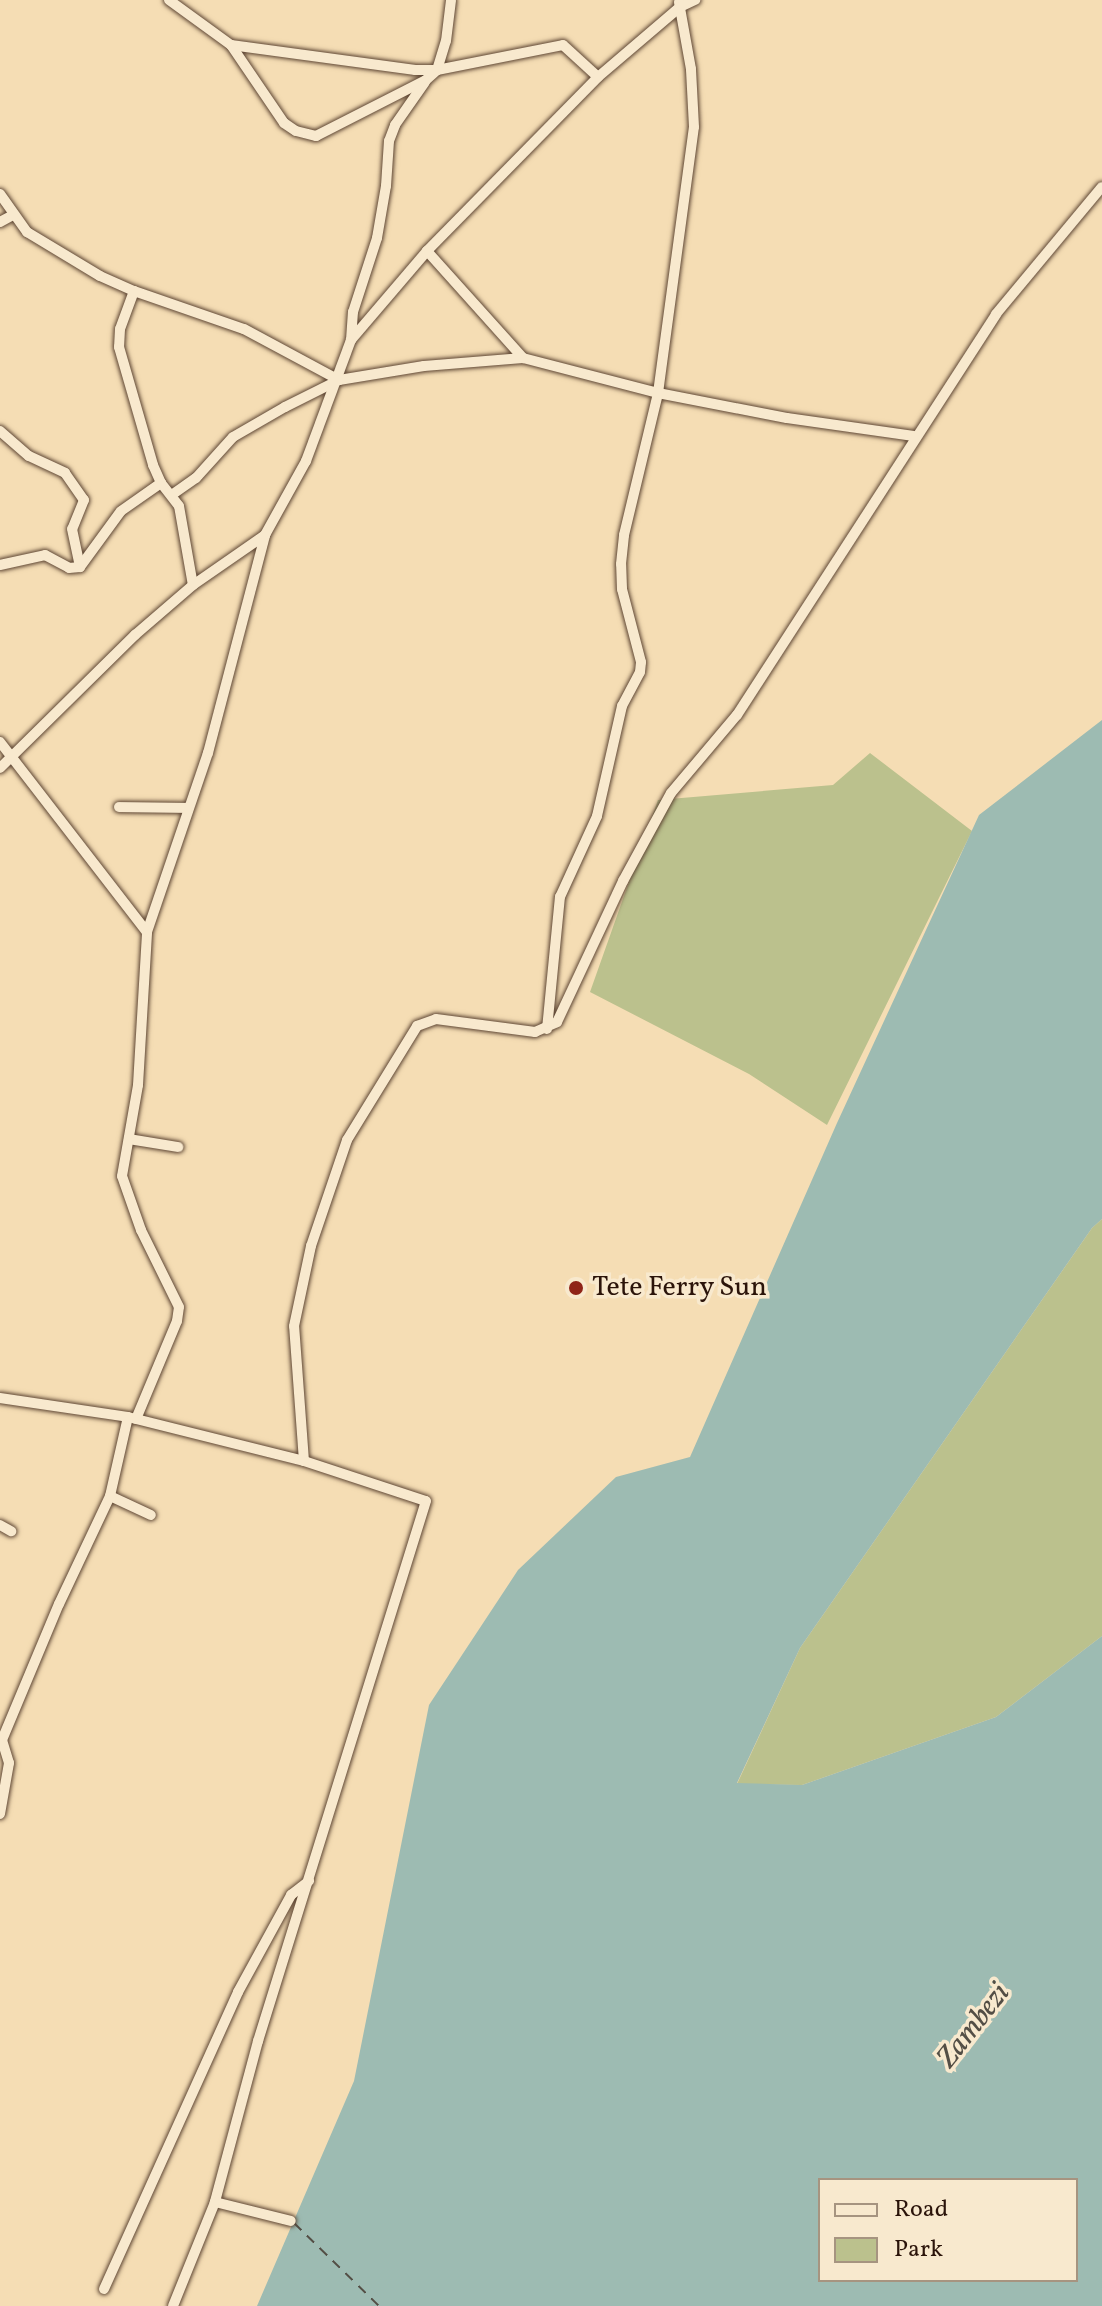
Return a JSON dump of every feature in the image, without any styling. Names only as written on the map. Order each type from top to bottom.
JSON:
[{"type":"street","points":[[169,0],[231,45],[284,123],[307,135],[326,134],[426,80]]},
{"type":"street","points":[[0,1814],[9,1763],[2,1740],[59,1604],[110,1496],[132,1418],[172,1333],[179,1307],[124,1185],[122,1166],[138,1085],[147,932],[208,753],[265,535],[306,461],[339,380],[351,340],[353,312],[377,238],[386,186],[389,141],[395,125],[426,80],[437,70],[446,41],[451,0]]},
{"type":"street","points":[[351,340],[427,251],[598,77],[679,3],[695,0]]},
{"type":"street","points":[[547,1029],[560,897],[597,816],[622,706],[640,672],[641,662],[622,589],[621,564],[624,535],[658,393],[694,127],[691,69],[679,3]]},
{"type":"street","points":[[231,45],[375,67],[437,70],[563,45],[598,77]]},
{"type":"street","points":[[304,1461],[294,1344],[295,1309],[311,1246],[347,1140],[417,1026],[426,1020],[535,1032],[547,1029],[564,1012],[591,946],[671,793],[737,715],[883,492],[914,436],[996,314],[1102,187]]},
{"type":"street","points":[[0,194],[13,215],[45,245],[134,291],[244,329],[339,380]]},
{"type":"street","points":[[0,222],[13,215]]},
{"type":"street","points":[[427,251],[523,358]]},
{"type":"street","points":[[134,291],[120,329],[119,347],[161,483],[173,494],[179,506],[193,585]]},
{"type":"street","points":[[173,494],[196,478],[233,437],[339,380],[424,366],[523,358],[658,393],[787,418],[914,436]]},
{"type":"street","points":[[0,431],[29,456],[65,473],[84,500],[72,529],[80,567]]},
{"type":"street","points":[[0,565],[45,555],[69,568],[80,567],[121,511],[161,483]]},
{"type":"street","points":[[0,768],[135,635],[193,585],[265,535]]},
{"type":"street","points":[[0,742],[147,932]]},
{"type":"street","points":[[119,807],[188,808]]},
{"type":"street","points":[[129,1139],[178,1147]]},
{"type":"street","points":[[0,1398],[132,1418],[304,1461],[426,1501],[258,2041],[215,2202],[173,2306]]},
{"type":"street","points":[[110,1496],[151,1515]]},
{"type":"street","points":[[0,1525],[11,1531]]},
{"type":"street","points":[[104,2289],[238,1992],[291,1895],[309,1881]]},
{"type":"street","points":[[215,2202],[291,2221]]},
{"type":"green space","points":[[870,753],[972,831],[827,1125],[749,1074],[590,992],[658,800],[833,785]]},
{"type":"green space","points":[[1102,1219],[1102,1636],[996,1717],[802,1785],[737,1784],[800,1648],[1092,1228]]},
{"type":"water","name":"Zambezi","points":[[1102,720],[1102,1219],[1092,1228],[800,1648],[737,1783],[802,1785],[996,1717],[1102,1636],[1102,2306],[257,2306],[354,2081],[429,1705],[518,1570],[616,1477],[690,1457],[837,1123],[979,815]]},
{"type":"ferry route","points":[[294,2223],[379,2306]]},
{"type":"place","name":"Tete Ferry Sun","points":[[576,1288]]}]
